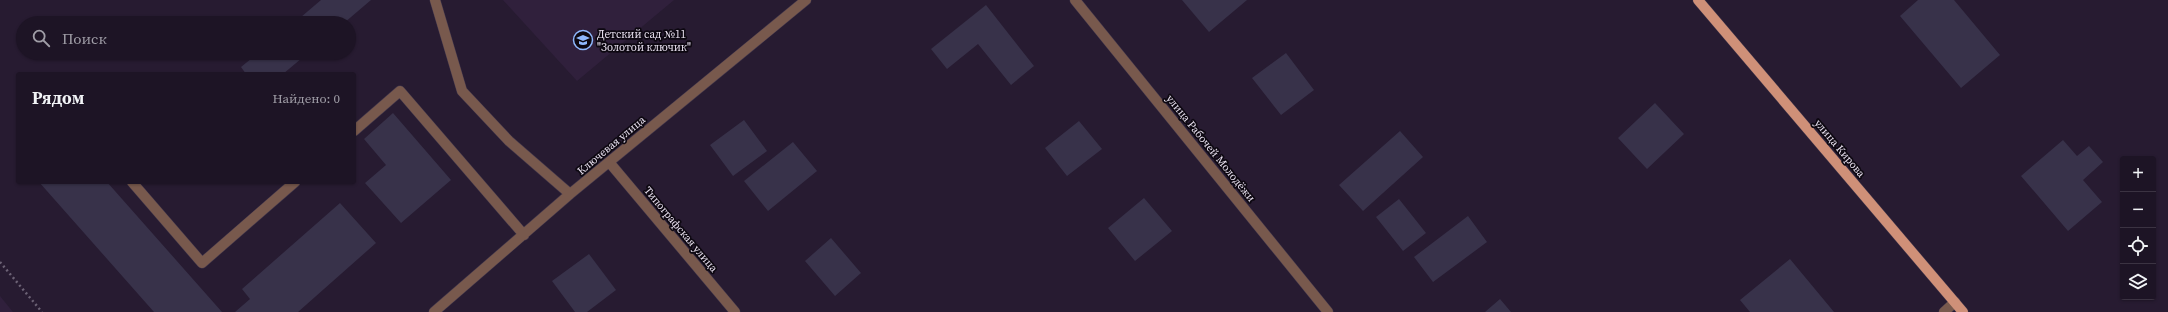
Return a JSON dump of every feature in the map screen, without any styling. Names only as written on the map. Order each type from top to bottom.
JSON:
[{"type":"main road","name":"улица Кирова","points":[[1698,0],[1963,312]]},
{"type":"street","points":[[435,0],[462,91],[509,141],[570,194]]},
{"type":"street","name":"Ключевая улица","points":[[434,312],[570,194],[806,0]]},
{"type":"street","name":"улица Рабочей Молодёжи","points":[[1075,0],[1328,312]]},
{"type":"street","points":[[356,129],[400,91],[524,235]]},
{"type":"street","name":"Типографская улица","points":[[609,162],[735,312]]},
{"type":"street","points":[[134,184],[202,263],[293,184]]},
{"type":"street","points":[[1944,312],[1955,302]]},
{"type":"path","points":[[0,262],[42,312]]},
{"type":"shaded area","name":"Детский сад №11 \"Золотой ключик\"","points":[[503,0],[674,0],[577,81]]},
{"type":"shaded area","points":[[0,296],[13,312],[0,312]]},
{"type":"building","points":[[321,0],[371,0],[352,16],[302,16]]},
{"type":"building","points":[[1182,0],[1247,0],[1209,32]]},
{"type":"building","points":[[1918,0],[1954,0],[2000,55],[1961,88],[1900,16]]},
{"type":"building","points":[[986,5],[1034,66],[1011,85],[978,44],[947,69],[931,49]]},
{"type":"building","points":[[1286,53],[1314,90],[1281,115],[1252,78]]},
{"type":"building","points":[[250,60],[300,60],[285,72],[245,72],[241,67]]},
{"type":"building","points":[[1655,103],[1684,134],[1647,169],[1618,138]]},
{"type":"building","points":[[393,113],[451,180],[401,223],[365,183],[386,165],[364,139]]},
{"type":"building","points":[[744,120],[767,151],[733,176],[710,145]]},
{"type":"building","points":[[1079,121],[1102,149],[1067,176],[1045,148]]},
{"type":"building","points":[[1400,131],[1423,157],[1363,211],[1339,185]]},
{"type":"building","points":[[2063,140],[2077,156],[2089,146],[2103,162],[2083,180],[2102,202],[2068,231],[2021,176]]},
{"type":"building","points":[[793,142],[817,171],[768,211],[744,181]]},
{"type":"building","points":[[41,184],[109,184],[222,312],[154,312]]},
{"type":"building","points":[[1144,198],[1172,231],[1135,261],[1108,228]]},
{"type":"building","points":[[1399,199],[1426,233],[1403,251],[1376,217]]},
{"type":"building","points":[[340,203],[376,243],[298,312],[235,312],[250,299],[242,289]]},
{"type":"building","points":[[1468,216],[1487,242],[1433,282],[1414,257]]},
{"type":"building","points":[[831,238],[861,273],[835,296],[805,261]]},
{"type":"building","points":[[589,254],[616,290],[587,312],[575,312],[552,281]]},
{"type":"building","points":[[1790,259],[1834,312],[1750,312],[1740,300]]},
{"type":"building","points":[[1500,299],[1511,312],[1485,312]]},
{"type":"place","name":"Детский сад №11 \"Золотой ключик\"","points":[[583,40]]}]
